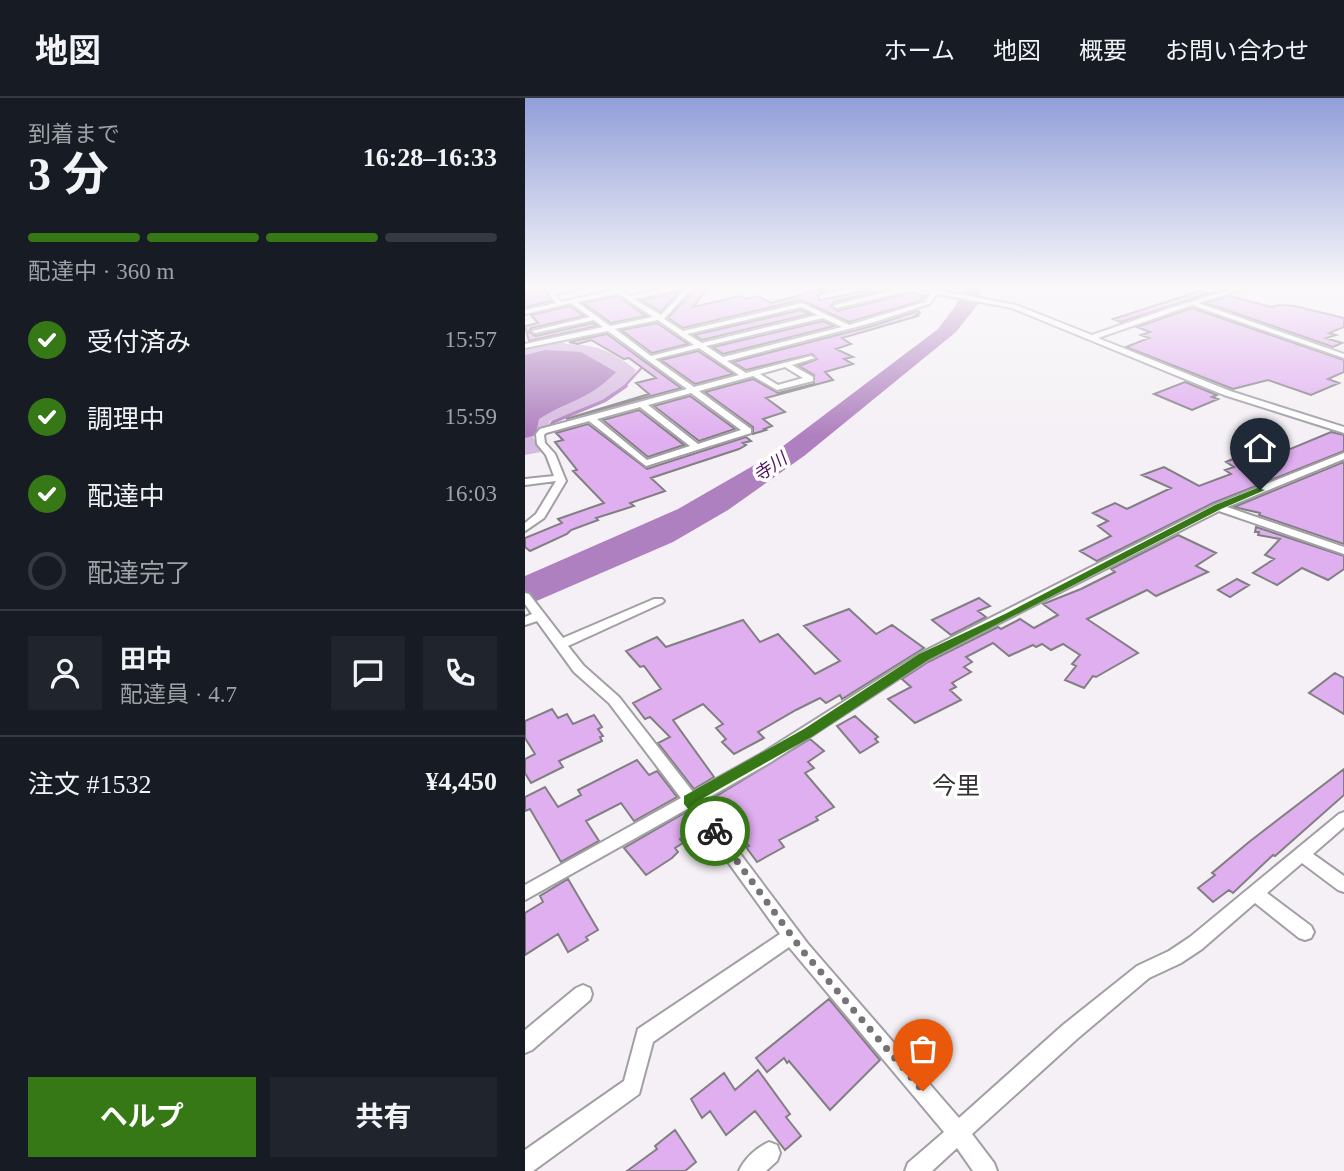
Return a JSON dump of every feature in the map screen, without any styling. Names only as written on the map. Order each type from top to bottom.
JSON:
[{"type":"street","points":[[542,336],[548,342]]},
{"type":"street","points":[[525,346],[577,336]]},
{"type":"street","points":[[589,417],[646,463],[748,431],[621,336]]},
{"type":"street","points":[[687,336],[721,360],[777,388],[810,379],[786,365]]},
{"type":"street","points":[[650,358],[739,336]]},
{"type":"street","points":[[721,360],[812,336]]},
{"type":"street","points":[[1086,336],[1227,393],[1344,430]]},
{"type":"street","points":[[1091,338],[1096,336]]},
{"type":"street","points":[[1287,336],[1344,356]]},
{"type":"street","points":[[525,528],[540,516],[561,481],[550,454],[541,444],[540,434],[546,429],[811,358]]},
{"type":"street","points":[[640,403],[697,447]]},
{"type":"street","points":[[525,893],[809,733],[923,657],[1009,616],[1218,507],[1344,456]]},
{"type":"street","points":[[525,482],[560,478]]},
{"type":"street","points":[[1218,507],[1344,551]]},
{"type":"street","points":[[525,596],[579,669],[614,700],[722,840],[791,936],[958,1132],[986,1171]]},
{"type":"street","points":[[561,644],[658,601]]},
{"type":"street","points":[[525,621],[539,613]]},
{"type":"street","points":[[916,1171],[1070,1032],[1143,972],[1175,957],[1344,818]]},
{"type":"street","points":[[1301,854],[1344,885]]},
{"type":"street","points":[[1255,893],[1305,932]]},
{"type":"street","points":[[525,1163],[632,1087],[645,1036],[791,936]]},
{"type":"street","points":[[525,1043],[583,994]]},
{"type":"street","points":[[750,1171],[769,1153]]},
{"type":"shaded area","points":[[562,341],[603,350],[636,370],[622,389],[611,396],[550,421],[547,427],[537,431],[533,437],[541,452],[525,455],[525,348]]},
{"type":"water","name":"寺川","points":[[929,336],[951,336],[804,456],[728,510],[673,542],[525,606],[525,576],[678,509],[770,456]]},
{"type":"water","points":[[545,350],[581,352],[616,372],[588,394],[539,419],[536,435],[525,438],[525,355]]},
{"type":"building","points":[[528,336],[551,336],[529,341]]},
{"type":"building","points":[[610,336],[681,388],[566,419],[649,394],[636,383],[656,378],[629,358],[624,359],[591,340],[578,344],[569,342]]},
{"type":"building","points":[[629,336],[676,336],[688,344],[652,353]]},
{"type":"building","points":[[696,336],[718,336],[702,340]]},
{"type":"building","points":[[759,336],[794,336],[723,354],[713,347]]},
{"type":"building","points":[[833,336],[849,336],[842,338],[851,344],[836,349],[853,357],[844,359],[853,364],[825,372],[833,380],[766,398],[785,412],[763,419],[772,426],[753,434],[753,427],[705,392],[753,379],[778,393],[814,384],[814,375],[799,366],[817,359],[812,354],[746,370],[733,362]]},
{"type":"building","points":[[1144,336],[1274,336],[1344,360],[1344,372],[1328,379],[1339,383],[1311,395],[1268,380],[1233,389],[1126,347],[1149,338]]},
{"type":"building","points":[[1301,336],[1332,336],[1326,338],[1342,343],[1333,347]]},
{"type":"building","points":[[698,351],[733,374],[695,384],[661,360]]},
{"type":"building","points":[[1185,382],[1217,395],[1212,397],[1218,399],[1192,410],[1154,394]]},
{"type":"building","points":[[690,396],[735,429],[699,441],[654,406]]},
{"type":"building","points":[[639,410],[684,445],[648,457],[603,420]]},
{"type":"building","points":[[588,424],[647,469],[746,437],[751,441],[743,443],[746,445],[739,449],[651,478],[665,491],[630,503],[634,506],[596,518],[598,520],[571,530],[530,551],[525,547],[525,538],[562,523],[558,519],[604,503],[573,471],[577,470],[555,442],[563,440],[556,433]]},
{"type":"building","points":[[1331,432],[1344,435],[1344,451],[1213,503],[1097,561],[1080,551],[1111,536],[1098,526],[1108,521],[1093,513],[1115,503],[1127,509],[1171,488],[1142,475],[1164,467],[1199,486],[1231,474],[1225,470],[1234,467],[1226,462],[1271,442],[1288,450]]},
{"type":"building","points":[[1344,462],[1344,544],[1259,515],[1260,513],[1234,507]]},
{"type":"building","points":[[1256,527],[1344,556],[1344,569],[1328,580],[1302,568],[1277,585],[1253,573],[1274,559],[1265,555],[1280,539],[1258,535],[1259,532],[1255,532]]},
{"type":"building","points":[[1178,535],[1216,553],[1196,566],[1208,572],[1156,596],[1147,590],[1087,619],[1138,653],[1096,677],[1093,676],[1084,688],[1065,680],[1076,666],[1072,664],[1080,655],[1063,644],[1051,650],[1042,644],[1036,647],[1033,645],[1009,656],[993,643],[966,657],[972,662],[964,667],[971,672],[952,683],[956,687],[950,690],[961,700],[915,723],[888,699],[911,687],[902,679],[928,662],[1020,619],[1034,628],[1058,615],[1043,604],[1115,572],[1111,569]]},
{"type":"building","points":[[1237,579],[1249,585],[1230,597],[1218,590]]},
{"type":"building","points":[[979,598],[990,606],[978,611],[986,617],[951,635],[932,620]]},
{"type":"building","points":[[849,609],[876,634],[892,625],[924,648],[842,699],[840,695],[826,703],[820,698],[796,710],[758,732],[764,738],[734,754],[722,742],[726,739],[716,728],[723,724],[703,704],[673,720],[714,777],[694,789],[658,743],[670,737],[650,717],[645,719],[633,703],[661,689],[644,666],[640,667],[626,651],[657,637],[666,647],[743,620],[760,642],[778,634],[815,674],[840,661],[804,626]]},
{"type":"building","points":[[1335,673],[1344,678],[1344,714],[1309,693]]},
{"type":"building","points":[[552,709],[558,718],[567,714],[573,724],[594,715],[602,727],[598,729],[603,736],[600,737],[602,741],[559,761],[563,767],[531,783],[525,773],[525,759],[535,754],[525,738],[525,721]]},
{"type":"building","points":[[855,716],[878,737],[875,739],[878,742],[860,753],[837,726]]},
{"type":"building","points":[[810,739],[824,751],[808,762],[814,768],[805,773],[834,807],[816,817],[818,820],[779,840],[784,847],[757,862],[723,810],[714,815],[705,803]]},
{"type":"building","points":[[637,760],[649,775],[657,771],[677,797],[634,821],[621,803],[586,821],[599,841],[561,862],[530,809],[525,811],[525,797],[545,787],[558,807],[581,795],[578,790]]},
{"type":"building","points":[[1344,769],[1344,795],[1233,893],[1229,890],[1213,902],[1198,888],[1249,842]]},
{"type":"building","points":[[688,811],[699,827],[680,839],[683,843],[675,848],[678,852],[672,858],[646,875],[624,848]]},
{"type":"building","points":[[568,879],[598,930],[586,937],[588,940],[568,952],[558,934],[525,955],[525,913],[543,902],[540,896]]},
{"type":"building","points":[[829,999],[880,1060],[830,1110],[789,1061],[787,1063],[784,1058],[767,1072],[756,1058]]},
{"type":"building","points":[[758,1070],[790,1114],[786,1117],[801,1136],[785,1150],[755,1111],[726,1135],[710,1111],[702,1118],[691,1099],[724,1073],[735,1090]]},
{"type":"building","points":[[675,1130],[696,1162],[685,1171],[627,1171],[657,1149],[655,1146]]},
{"type":"waterway","points":[[624,387],[646,363]]},
{"type":"waterway","points":[[550,426],[553,422],[604,401],[626,386]]},
{"type":"way so far","points":[[715,831],[802,950],[923,1091]]},
{"type":"district","name":"今里","points":[[956,786]]},
{"type":"route","points":[[715,831],[689,800],[809,733],[923,657],[1009,616],[1218,507],[1260,490]]}]
